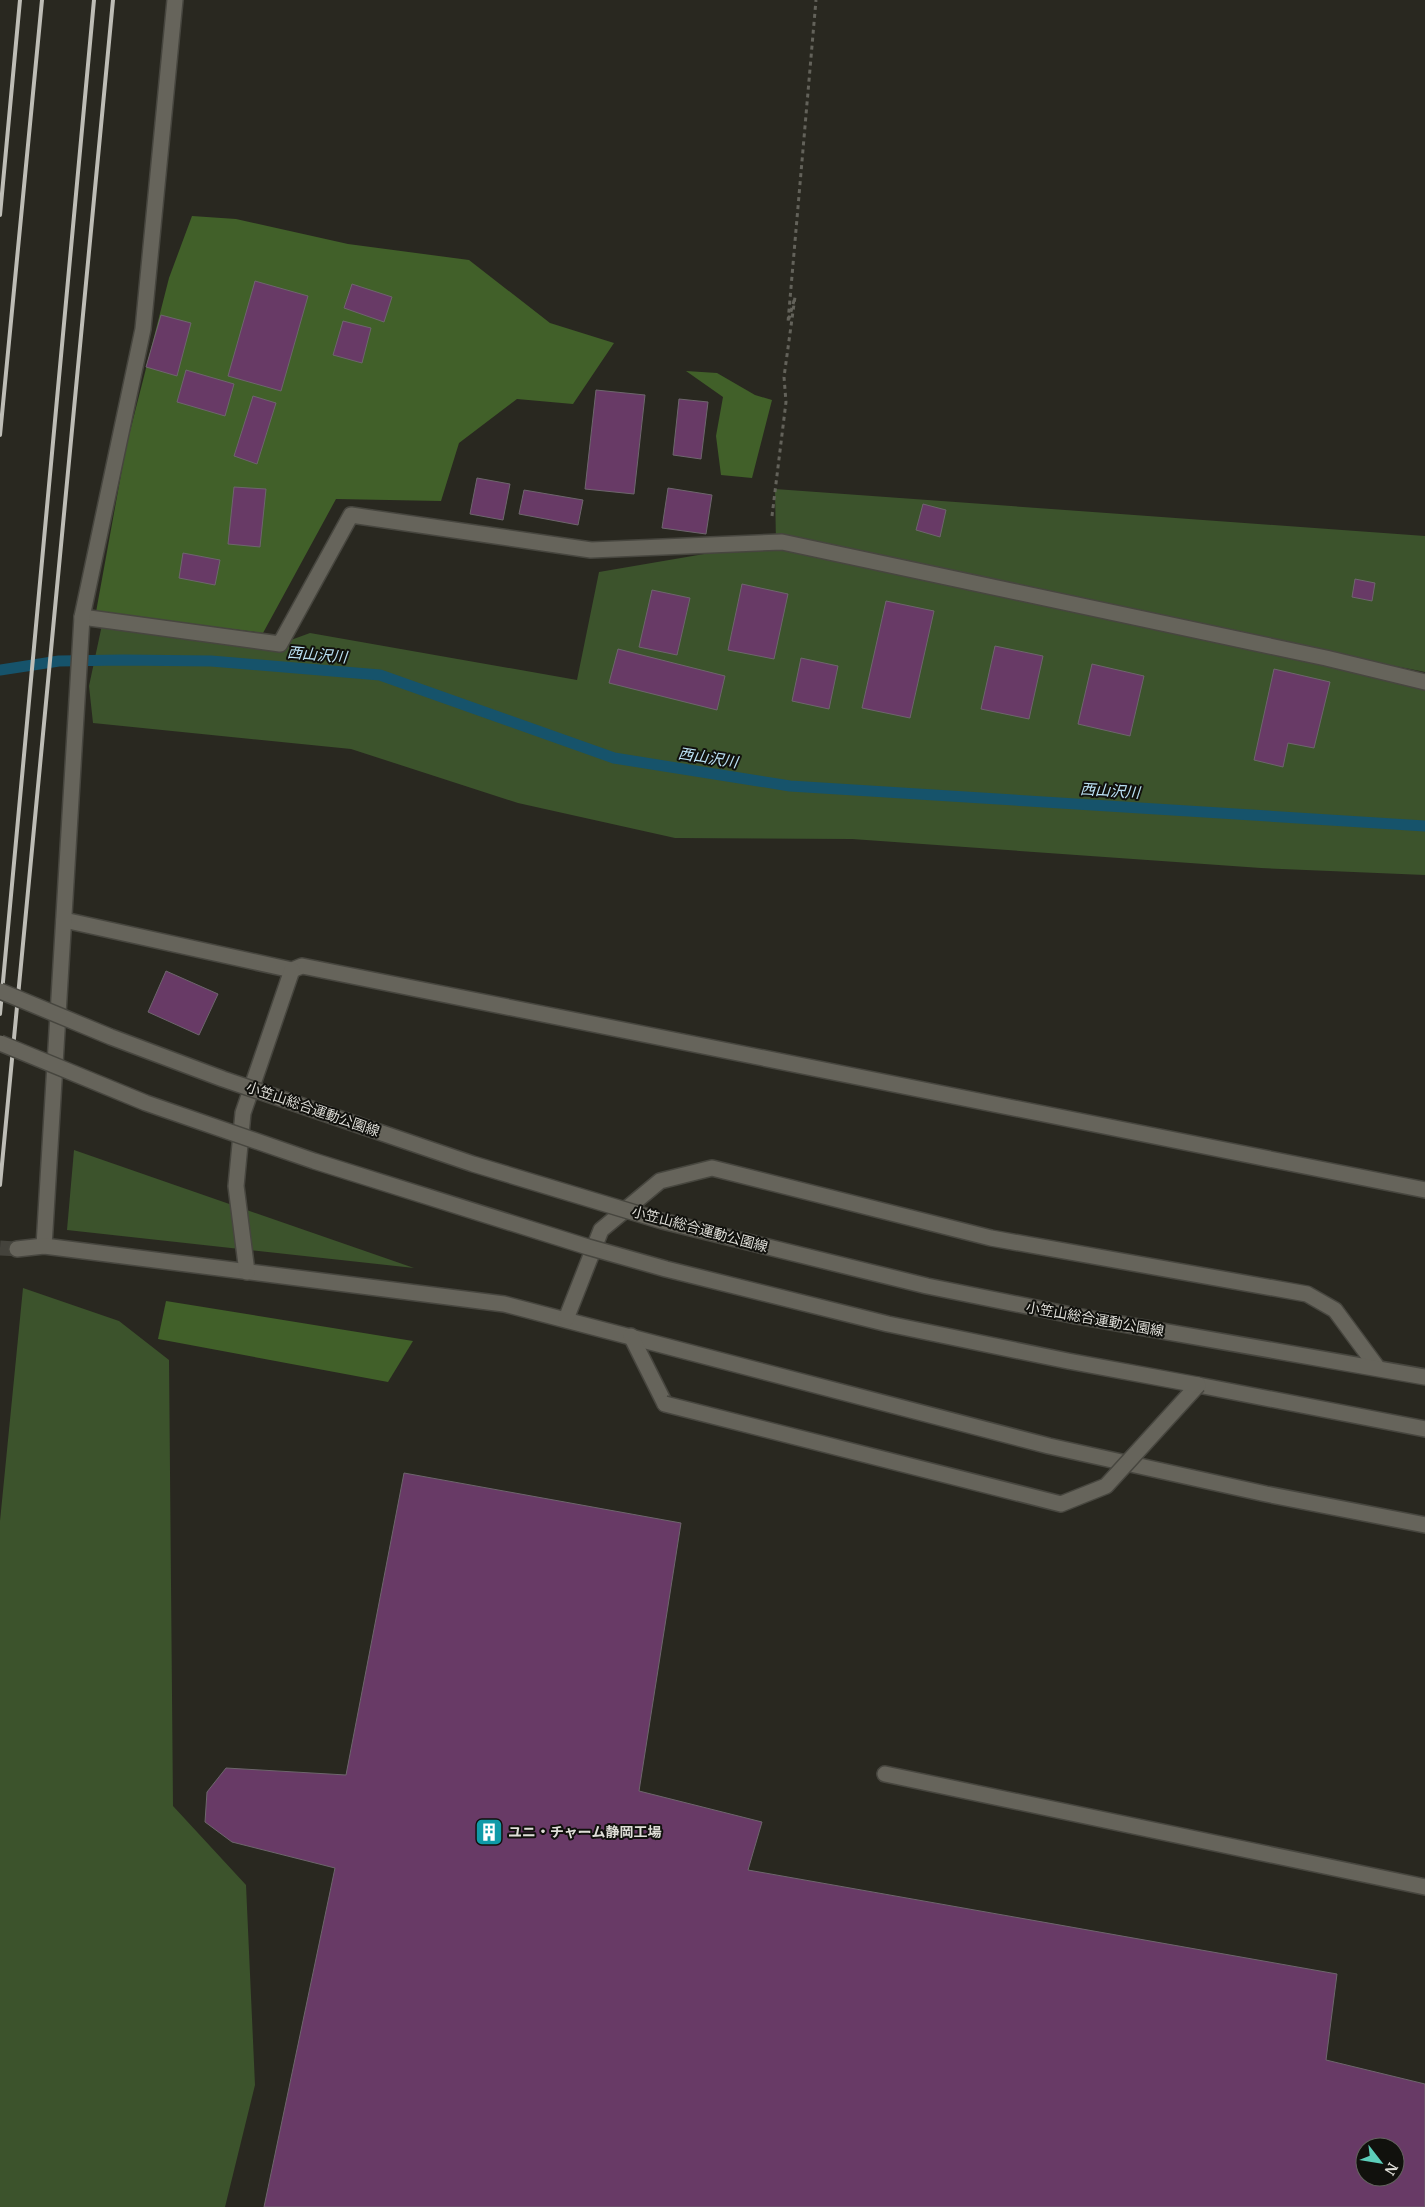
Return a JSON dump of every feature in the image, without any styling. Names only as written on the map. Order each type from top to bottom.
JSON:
[{"type":"street","points":[[44,1246],[82,618],[143,329],[175,0]]},
{"type":"street","points":[[82,618],[280,644],[350,515],[591,550],[769,543],[792,544],[1326,658],[1425,682]]},
{"type":"street","points":[[64,920],[292,970],[302,966],[1425,1190]]},
{"type":"street","points":[[247,1272],[236,1186],[242,1113],[292,970]]},
{"type":"street","name":"小笠山総合運動公園線","points":[[0,990],[111,1037],[223,1079],[502,1172],[662,1221],[927,1286],[1076,1316],[1377,1367],[1425,1377]]},
{"type":"street","points":[[0,1043],[146,1103],[295,1155],[588,1247],[666,1269],[888,1324],[1068,1361],[1425,1429]]},
{"type":"street","points":[[566,1320],[601,1230],[660,1181],[712,1168],[991,1238],[1307,1294],[1334,1310],[1377,1367]]},
{"type":"street","points":[[17,1249],[44,1246],[504,1304],[1049,1446],[1266,1494],[1425,1525]]},
{"type":"street","points":[[631,1336],[665,1404],[1061,1504],[1106,1486],[1198,1385]]},
{"type":"street","points":[[885,1774],[1425,1887]]},
{"type":"path","points":[[769,543],[786,402],[784,377],[795,297],[788,322],[816,0]]},
{"type":"green space","points":[[192,216],[236,219],[348,244],[469,260],[550,323],[614,343],[573,404],[517,399],[459,443],[441,501],[336,499],[263,633],[96,612],[126,447],[169,278]]},
{"type":"green space","points":[[686,371],[717,373],[755,395],[772,400],[752,478],[721,475],[716,436],[723,397]]},
{"type":"green space","points":[[775,489],[1425,536],[1425,672],[776,543]]},
{"type":"green space","points":[[769,543],[1326,658],[1425,691],[1425,875],[1261,868],[852,839],[675,838],[518,803],[351,749],[93,723],[89,686],[103,620],[280,644],[310,633],[577,680],[599,572]]},
{"type":"green space","points":[[74,1150],[414,1268],[67,1230]]},
{"type":"green space","points":[[23,1288],[119,1321],[169,1360],[173,1806],[246,1885],[255,2085],[225,2207],[0,2207],[0,1521]]},
{"type":"green space","points":[[166,1301],[413,1341],[388,1382],[158,1339]]},
{"type":"building","points":[[255,281],[308,296],[281,391],[228,376]]},
{"type":"building","points":[[352,284],[392,297],[384,322],[344,308]]},
{"type":"building","points":[[161,315],[191,323],[177,376],[146,367]]},
{"type":"building","points":[[343,321],[371,328],[362,363],[333,355]]},
{"type":"building","points":[[186,370],[234,384],[225,416],[177,402]]},
{"type":"building","points":[[596,390],[645,395],[634,494],[585,489]]},
{"type":"building","points":[[253,396],[276,403],[257,464],[234,456]]},
{"type":"building","points":[[679,399],[708,402],[701,459],[673,455]]},
{"type":"building","points":[[477,478],[510,484],[503,520],[470,514]]},
{"type":"building","points":[[234,487],[266,489],[260,547],[228,544]]},
{"type":"building","points":[[668,488],[712,495],[706,534],[662,528]]},
{"type":"building","points":[[524,490],[583,500],[578,525],[519,514]]},
{"type":"building","points":[[923,504],[946,510],[940,537],[916,530]]},
{"type":"building","points":[[183,553],[220,560],[215,585],[179,578]]},
{"type":"building","points":[[1355,579],[1375,583],[1372,601],[1352,597]]},
{"type":"building","points":[[742,584],[788,594],[774,659],[728,650]]},
{"type":"building","points":[[652,590],[690,598],[677,655],[639,647]]},
{"type":"building","points":[[886,601],[934,611],[910,718],[862,708]]},
{"type":"building","points":[[995,646],[1043,656],[1029,719],[981,709]]},
{"type":"building","points":[[618,649],[725,676],[717,710],[609,683]]},
{"type":"building","points":[[801,658],[838,666],[829,709],[792,701]]},
{"type":"building","points":[[1092,664],[1144,676],[1130,736],[1078,724]]},
{"type":"building","points":[[1274,669],[1330,682],[1314,748],[1288,743],[1283,767],[1254,760]]},
{"type":"building","points":[[166,971],[218,994],[199,1035],[148,1012]]},
{"type":"building","name":"ユニ・チャーム静岡工場","points":[[404,1473],[681,1523],[639,1791],[762,1822],[748,1870],[1337,1974],[1326,2060],[1425,2084],[1425,2207],[264,2207],[335,1868],[232,1842],[205,1822],[207,1792],[226,1768],[346,1775]]},
{"type":"waterway","name":"西山沢川","points":[[0,670],[59,661],[211,661],[380,675],[614,758],[790,786],[1425,826]]},
{"type":"tunnel","points":[[0,1248],[17,1249]]},
{"type":"railway","points":[[0,215],[20,0]]},
{"type":"railway","points":[[0,435],[42,0]]},
{"type":"railway","points":[[0,1014],[94,0]]},
{"type":"railway","points":[[0,1185],[113,0]]},
{"type":"place","name":"ユニ・チャーム静岡工場","points":[[489,1832]]}]
